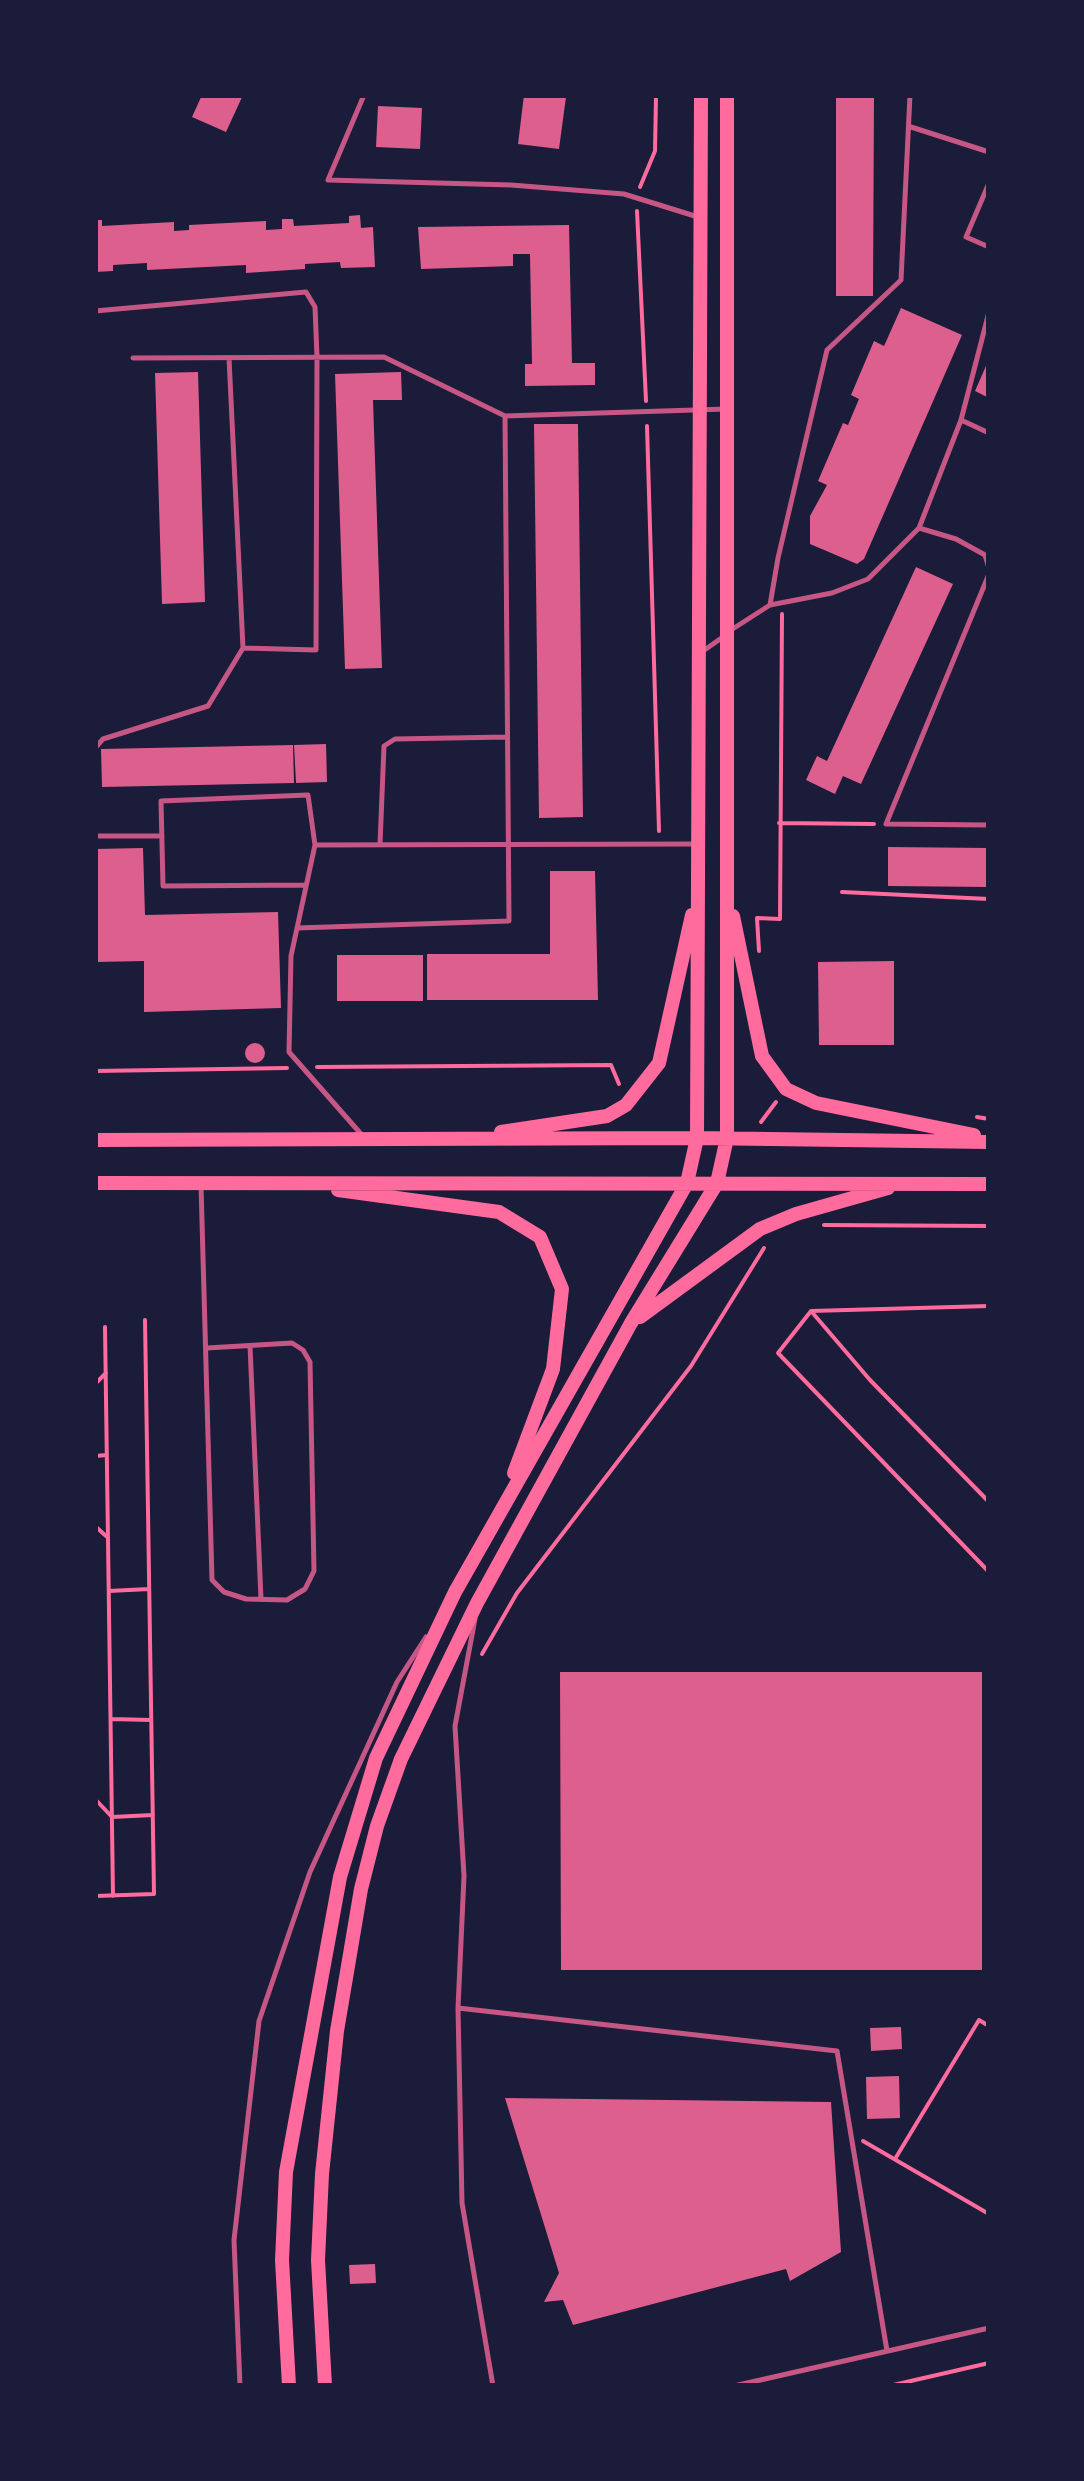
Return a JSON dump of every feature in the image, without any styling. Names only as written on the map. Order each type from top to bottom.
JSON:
[{"type":"main road","points":[[289,2386],[282,2260],[286,2172],[340,1877],[376,1758],[455,1592],[687,1183],[697,1138],[701,95]]},
{"type":"main road","points":[[325,2386],[318,2260],[322,2174],[337,2031],[361,1889],[377,1826],[401,1760],[478,1603],[631,1323],[717,1183],[727,1138],[728,95]]},
{"type":"main road","points":[[727,885],[762,1056],[786,1089],[831,1107],[989,1140]]},
{"type":"main road","points":[[450,1139],[607,1116],[626,1105],[658,1063],[698,890]]},
{"type":"main road","points":[[95,1140],[989,1140]]},
{"type":"main road","points":[[95,1183],[989,1184]]},
{"type":"main road","points":[[283,1183],[499,1212],[540,1237],[562,1289],[553,1369],[499,1516]]},
{"type":"main road","points":[[631,1323],[760,1229],[796,1214],[905,1184]]},
{"type":"lane","points":[[364,95],[328,180],[512,185],[624,194],[700,218]]},
{"type":"lane","points":[[770,605],[827,350],[901,280],[910,95]]},
{"type":"lane","points":[[911,127],[989,152]]},
{"type":"lane","points":[[989,182],[966,237],[989,247]]},
{"type":"lane","points":[[95,311],[306,292],[315,306],[316,650],[243,648]]},
{"type":"lane","points":[[699,654],[770,605],[832,593],[868,579],[919,528],[961,420],[989,312]]},
{"type":"lane","points":[[133,358],[384,357],[505,416],[727,409]]},
{"type":"lane","points":[[95,748],[103,739],[208,706],[243,648],[230,358]]},
{"type":"lane","points":[[298,928],[510,920],[505,416]]},
{"type":"lane","points":[[961,420],[989,434]]},
{"type":"lane","points":[[919,528],[956,539],[985,554],[989,570],[886,824],[989,825]]},
{"type":"lane","points":[[380,844],[384,746],[395,739],[507,738]]},
{"type":"lane","points":[[306,884],[163,886],[161,801],[308,796],[314,845],[292,956],[289,1052],[366,1139]]},
{"type":"lane","points":[[95,836],[162,836]]},
{"type":"lane","points":[[314,845],[698,844]]},
{"type":"lane","points":[[201,1182],[212,1580],[224,1592],[246,1599],[288,1600],[305,1589],[314,1571],[310,1362],[303,1350],[292,1343],[207,1348]]},
{"type":"lane","points":[[250,1346],[261,1600]]},
{"type":"lane","points":[[240,2386],[234,2240],[260,2020],[310,1872],[354,1772],[398,1682],[455,1592]]},
{"type":"lane","points":[[478,1603],[455,1726],[464,1876],[458,2008],[462,2203],[493,2386]]},
{"type":"lane","points":[[458,2008],[837,2051],[887,2351]]},
{"type":"lane","points":[[734,2386],[989,2328]]},
{"type":"path","points":[[656,95],[655,151],[636,198],[647,412],[660,844]]},
{"type":"path","points":[[760,953],[758,918],[780,918],[782,604]]},
{"type":"path","points":[[779,823],[886,824]]},
{"type":"path","points":[[842,892],[989,899]]},
{"type":"path","points":[[95,1071],[611,1064],[626,1105]]},
{"type":"path","points":[[759,1125],[786,1089]]},
{"type":"path","points":[[967,1115],[989,1119]]},
{"type":"path","points":[[818,1225],[989,1226]]},
{"type":"path","points":[[479,1660],[517,1592],[691,1366],[764,1247]]},
{"type":"path","points":[[989,1306],[811,1311],[778,1352],[989,1572]]},
{"type":"path","points":[[811,1311],[870,1380],[989,1502]]},
{"type":"path","points":[[95,1896],[154,1894],[145,1320]]},
{"type":"path","points":[[106,1327],[113,1896]]},
{"type":"path","points":[[95,1384],[106,1373]]},
{"type":"path","points":[[95,1456],[107,1455]]},
{"type":"path","points":[[95,1526],[108,1538]]},
{"type":"path","points":[[109,1591],[149,1589]]},
{"type":"path","points":[[111,1719],[151,1720]]},
{"type":"path","points":[[95,1799],[112,1817],[153,1815]]},
{"type":"path","points":[[895,2159],[979,2020],[989,2026]]},
{"type":"path","points":[[850,2133],[989,2214]]},
{"type":"path","points":[[889,2386],[989,2363]]},
{"type":"building","points":[[202,95],[243,95],[226,132],[192,117]]},
{"type":"building","points":[[524,95],[566,97],[559,149],[518,144]]},
{"type":"building","points":[[836,95],[874,95],[873,296],[836,296]]},
{"type":"building","points":[[378,106],[422,108],[420,149],[376,147]]},
{"type":"building","points":[[360,215],[361,228],[373,227],[375,267],[341,268],[340,262],[246,273],[246,265],[147,270],[147,263],[113,265],[113,271],[95,272],[95,220],[102,220],[102,226],[174,222],[174,231],[189,230],[189,225],[266,221],[266,230],[282,229],[282,219],[293,219],[294,226],[349,223],[349,216]]},
{"type":"building","points":[[569,225],[572,363],[595,363],[595,385],[525,386],[525,364],[532,364],[530,254],[513,254],[513,266],[421,269],[418,227]]},
{"type":"building","points":[[901,308],[962,335],[864,559],[857,564],[810,544],[810,516],[827,485],[818,481],[843,423],[848,425],[859,399],[851,395],[874,341],[884,346]]},
{"type":"building","points":[[989,359],[989,398],[975,391]]},
{"type":"building","points":[[198,372],[205,602],[162,604],[155,373]]},
{"type":"building","points":[[401,372],[402,400],[373,400],[382,668],[345,669],[335,374]]},
{"type":"building","points":[[534,424],[578,424],[583,817],[539,818]]},
{"type":"building","points":[[916,567],[953,584],[861,784],[843,776],[835,794],[806,780],[817,756],[827,761]]},
{"type":"building","points":[[326,744],[327,782],[296,783],[294,745]]},
{"type":"building","points":[[293,745],[294,783],[102,787],[101,749]]},
{"type":"building","points":[[888,847],[989,848],[989,887],[888,886]]},
{"type":"building","points":[[143,848],[145,915],[278,912],[281,1008],[144,1012],[144,961],[95,962],[95,849]]},
{"type":"building","points":[[550,871],[595,871],[598,1000],[427,1000],[427,954],[550,954]]},
{"type":"building","points":[[337,955],[423,955],[423,1001],[337,1001]]},
{"type":"building","points":[[894,961],[894,1045],[819,1045],[818,962]]},
{"type":"building","points":[[255,1043],[265,1053],[255,1063],[245,1053]]},
{"type":"building","points":[[560,1672],[982,1672],[982,1970],[561,1970]]},
{"type":"building","points":[[901,2027],[902,2049],[871,2051],[870,2028]]},
{"type":"building","points":[[899,2076],[900,2118],[867,2119],[866,2077]]},
{"type":"building","points":[[505,2098],[831,2102],[841,2252],[790,2281],[786,2269],[573,2325],[563,2300],[544,2302],[559,2273]]},
{"type":"building","points":[[375,2264],[376,2283],[350,2284],[349,2265]]}]
